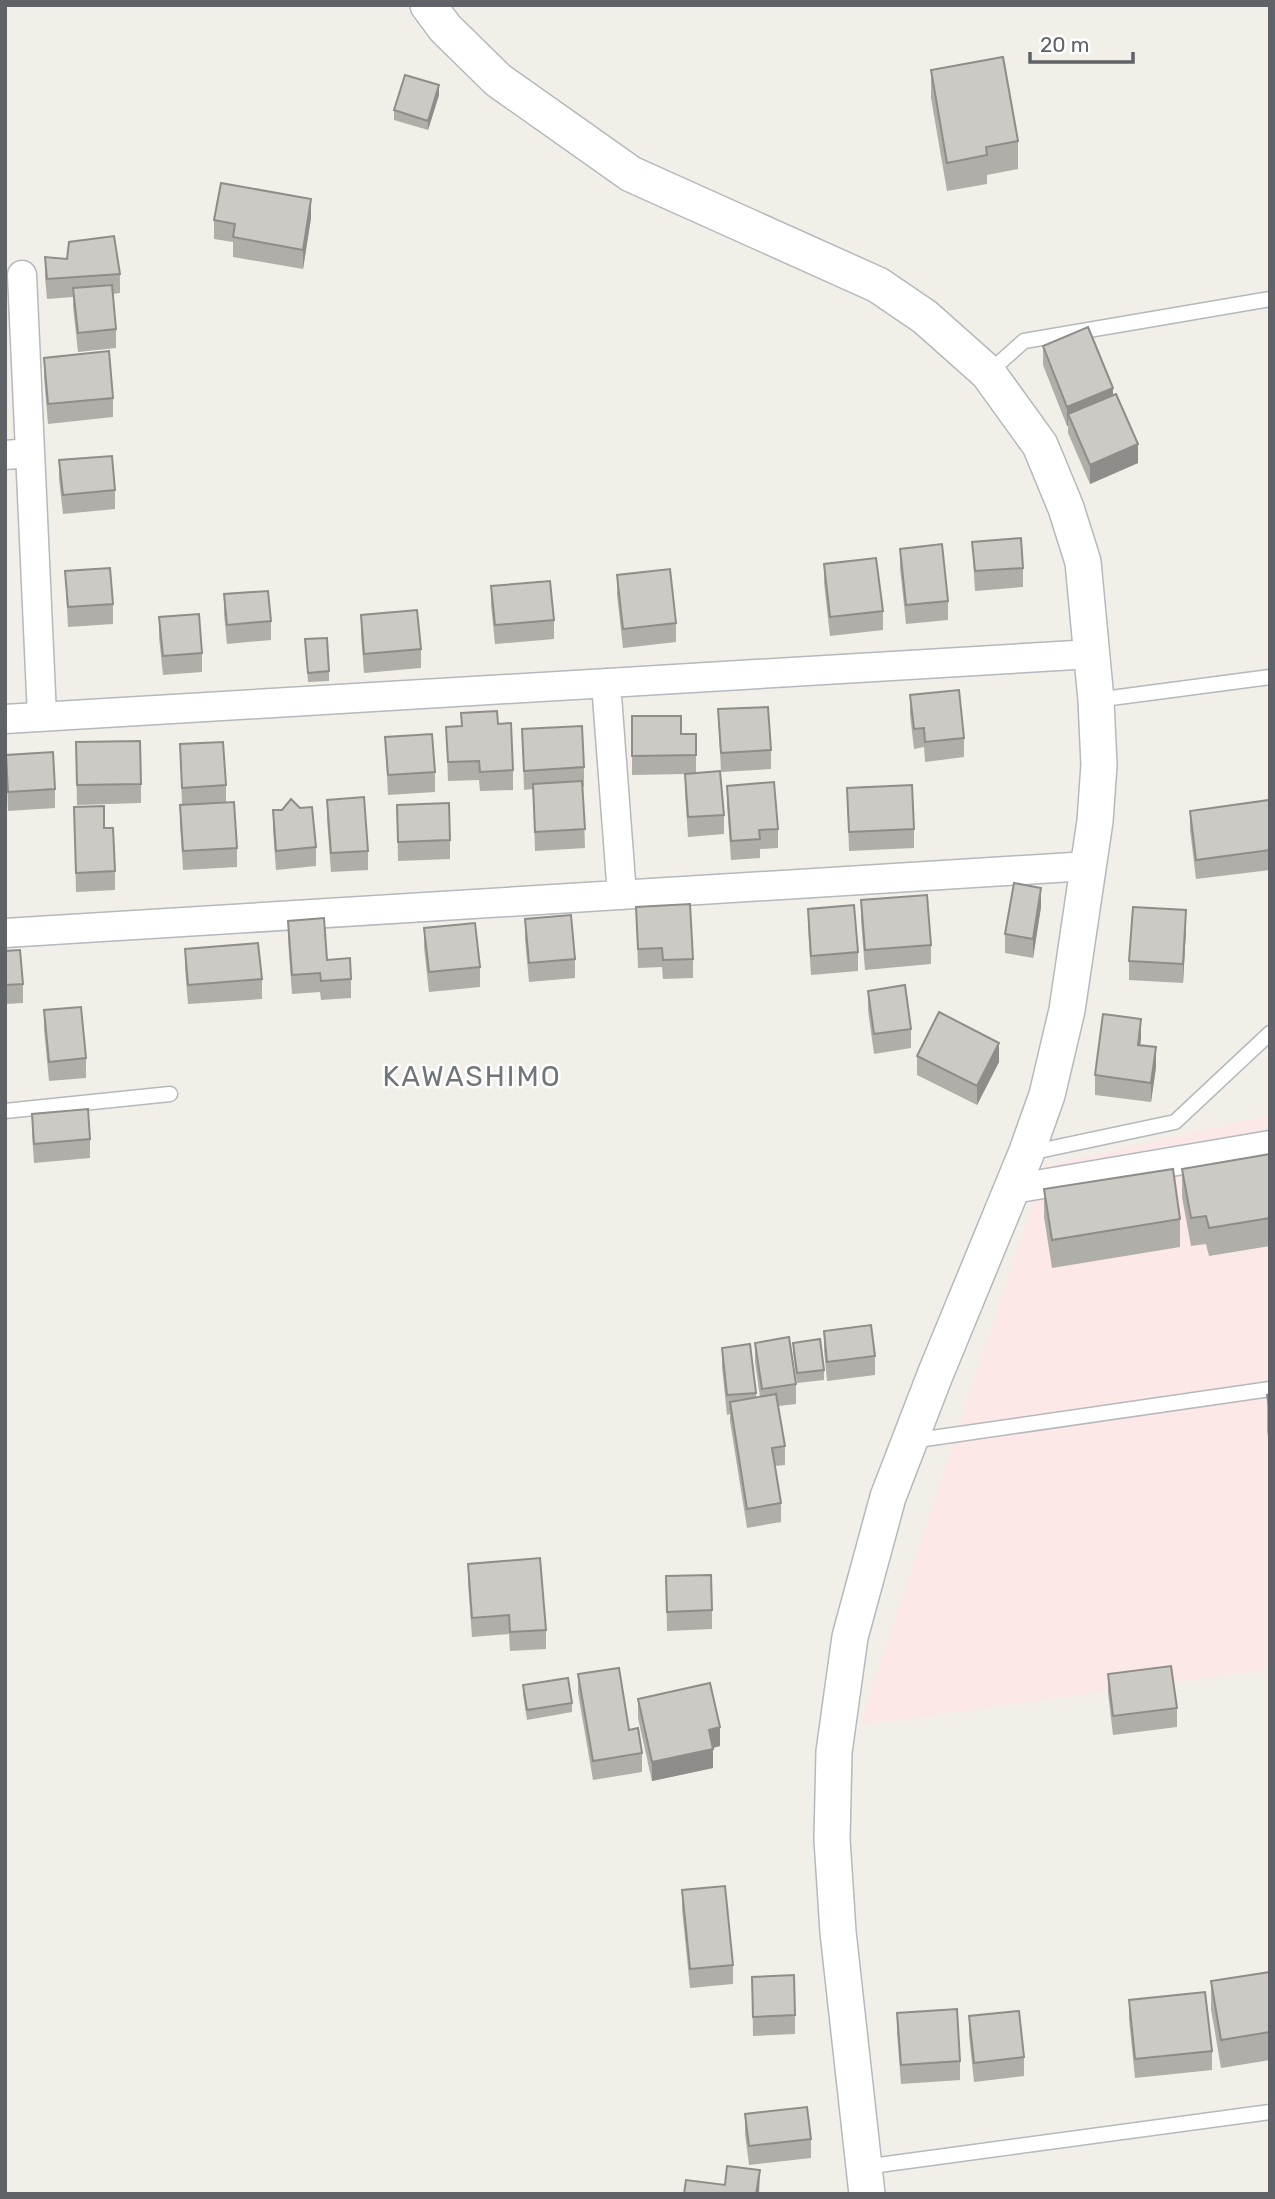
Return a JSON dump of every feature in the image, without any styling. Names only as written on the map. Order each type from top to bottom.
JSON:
[{"type":"street","points":[[428,5],[445,28],[498,80],[631,174],[878,285],[925,317],[988,373],[1040,446],[1066,508],[1083,562],[1096,700],[1099,765],[1088,866],[1067,1010],[1047,1095],[1026,1154],[888,1497],[850,1637],[834,1752],[832,1839],[838,1932],[865,2181]]},
{"type":"street","points":[[22,275],[18,454],[43,716]]},
{"type":"street","points":[[5,719],[1092,654]]},
{"type":"street","points":[[607,683],[622,895]]},
{"type":"street","points":[[5,933],[1088,866]]},
{"type":"street","points":[[1013,1189],[1270,1145]]},
{"type":"lane","points":[[988,373],[1024,341],[1270,299]]},
{"type":"lane","points":[[1096,700],[1270,677]]},
{"type":"lane","points":[[1026,1154],[1174,1122],[1270,1033]]},
{"type":"lane","points":[[5,1111],[170,1094]]},
{"type":"lane","points":[[910,1441],[1270,1390]]},
{"type":"lane","points":[[865,2181],[1270,2112]]},
{"type":"shaded area","points":[[1270,1115],[1270,1669],[860,1725],[1045,1166]]},
{"type":"building","points":[[1003,57],[1018,141],[986,147],[987,155],[947,163],[931,70]]},
{"type":"building","points":[[405,75],[439,85],[428,121],[394,110]]},
{"type":"building","points":[[221,183],[311,199],[303,250],[233,237],[235,224],[214,220]]},
{"type":"building","points":[[114,236],[120,274],[47,279],[45,257],[67,259],[69,242]]},
{"type":"building","points":[[112,285],[116,329],[78,333],[73,288]]},
{"type":"building","points":[[1088,327],[1113,388],[1067,407],[1043,346]]},
{"type":"building","points":[[109,351],[113,398],[48,404],[44,358]]},
{"type":"building","points":[[1116,394],[1138,444],[1090,465],[1068,414]]},
{"type":"building","points":[[112,456],[115,490],[63,495],[59,460]]},
{"type":"building","points":[[1021,538],[1023,568],[975,571],[972,542]]},
{"type":"building","points":[[942,544],[948,601],[906,605],[900,549]]},
{"type":"building","points":[[876,558],[883,611],[830,617],[824,564]]},
{"type":"building","points":[[110,568],[113,604],[68,607],[65,571]]},
{"type":"building","points":[[670,569],[676,623],[623,629],[617,575]]},
{"type":"building","points":[[550,581],[554,620],[495,625],[491,586]]},
{"type":"building","points":[[268,591],[271,621],[227,625],[224,594]]},
{"type":"building","points":[[417,610],[421,649],[364,654],[361,615]]},
{"type":"building","points":[[199,614],[202,653],[163,656],[159,617]]},
{"type":"building","points":[[327,638],[329,671],[308,673],[305,639]]},
{"type":"building","points":[[959,690],[964,738],[925,742],[924,728],[914,729],[910,695]]},
{"type":"building","points":[[768,707],[771,750],[721,753],[718,709]]},
{"type":"building","points":[[497,711],[498,724],[511,723],[513,770],[480,772],[479,761],[448,762],[446,727],[462,726],[461,713]]},
{"type":"building","points":[[632,716],[681,716],[681,734],[696,734],[696,755],[632,756]]},
{"type":"building","points":[[582,726],[584,767],[524,771],[522,729]]},
{"type":"building","points":[[432,734],[435,772],[388,775],[385,737]]},
{"type":"building","points":[[140,741],[141,784],[77,785],[76,742]]},
{"type":"building","points":[[223,742],[226,785],[182,788],[180,744]]},
{"type":"building","points":[[53,752],[55,789],[8,792],[6,755]]},
{"type":"building","points":[[720,771],[724,815],[688,817],[685,774]]},
{"type":"building","points":[[582,781],[585,829],[535,832],[533,784]]},
{"type":"building","points":[[774,782],[778,829],[759,830],[760,839],[731,841],[727,786]]},
{"type":"building","points":[[912,785],[914,829],[849,832],[847,788]]},
{"type":"building","points":[[364,797],[368,851],[331,853],[327,800]]},
{"type":"building","points":[[291,799],[300,808],[312,807],[316,847],[276,851],[273,810],[282,810]]},
{"type":"building","points":[[1269,800],[1270,850],[1196,860],[1190,811]]},
{"type":"building","points":[[234,802],[237,848],[183,851],[180,805]]},
{"type":"building","points":[[449,803],[450,840],[398,842],[397,805]]},
{"type":"building","points":[[104,806],[104,828],[113,828],[115,871],[76,873],[74,807]]},
{"type":"building","points":[[1014,883],[1041,888],[1033,939],[1005,934]]},
{"type":"building","points":[[927,895],[931,945],[865,950],[861,900]]},
{"type":"building","points":[[690,904],[693,959],[663,960],[662,948],[638,949],[636,907]]},
{"type":"building","points":[[854,905],[858,952],[811,956],[808,909]]},
{"type":"building","points":[[1133,907],[1186,910],[1183,964],[1129,961]]},
{"type":"building","points":[[571,915],[575,959],[529,963],[525,919]]},
{"type":"building","points":[[324,918],[327,960],[350,958],[351,979],[321,981],[320,973],[292,975],[288,921]]},
{"type":"building","points":[[475,923],[480,967],[429,972],[424,928]]},
{"type":"building","points":[[258,943],[262,979],[188,985],[185,949]]},
{"type":"building","points":[[20,950],[23,984],[5,985],[5,951]]},
{"type":"building","points":[[905,985],[911,1029],[874,1034],[868,991]]},
{"type":"building","points":[[81,1007],[86,1058],[49,1062],[44,1010]]},
{"type":"building","points":[[939,1012],[999,1043],[977,1086],[917,1056]]},
{"type":"building","points":[[1103,1014],[1141,1019],[1138,1045],[1156,1047],[1151,1083],[1095,1075]]},
{"type":"building","points":[[88,1109],[90,1139],[34,1144],[32,1114]]},
{"type":"building","points":[[1270,1154],[1270,1218],[1209,1228],[1206,1216],[1191,1218],[1182,1169]]},
{"type":"building","points":[[1173,1169],[1180,1219],[1052,1240],[1044,1189]]},
{"type":"building","points":[[871,1325],[875,1356],[827,1362],[824,1331]]},
{"type":"building","points":[[789,1337],[796,1384],[762,1389],[755,1343]]},
{"type":"building","points":[[820,1339],[824,1370],[797,1373],[793,1343]]},
{"type":"building","points":[[750,1344],[756,1393],[727,1395],[722,1348]]},
{"type":"building","points":[[776,1394],[785,1446],[772,1448],[781,1503],[747,1509],[730,1402]]},
{"type":"building","points":[[540,1558],[546,1630],[510,1632],[509,1615],[472,1618],[468,1564]]},
{"type":"building","points":[[711,1575],[712,1610],[667,1612],[666,1576]]},
{"type":"building","points":[[1171,1666],[1177,1708],[1113,1716],[1108,1674]]},
{"type":"building","points":[[619,1668],[629,1730],[638,1728],[642,1753],[593,1761],[578,1674]]},
{"type":"building","points":[[568,1678],[572,1703],[527,1710],[523,1685]]},
{"type":"building","points":[[710,1683],[720,1727],[709,1730],[713,1749],[652,1762],[638,1699]]},
{"type":"building","points":[[725,1886],[733,1965],[690,1969],[682,1890]]},
{"type":"building","points":[[1270,1972],[1270,2032],[1221,2040],[1211,1981]]},
{"type":"building","points":[[794,1975],[795,2015],[753,2017],[752,1977]]},
{"type":"building","points":[[1205,1992],[1212,2051],[1135,2059],[1129,2000]]},
{"type":"building","points":[[957,2009],[960,2061],[901,2065],[897,2013]]},
{"type":"building","points":[[1019,2011],[1024,2057],[974,2063],[969,2016]]},
{"type":"building","points":[[807,2107],[811,2139],[749,2146],[745,2114]]},
{"type":"building","points":[[727,2166],[760,2170],[756,2194],[684,2194],[686,2180],[725,2185]]},
{"type":"district","name":"KAWASHIMO","points":[[472,1076]]}]
